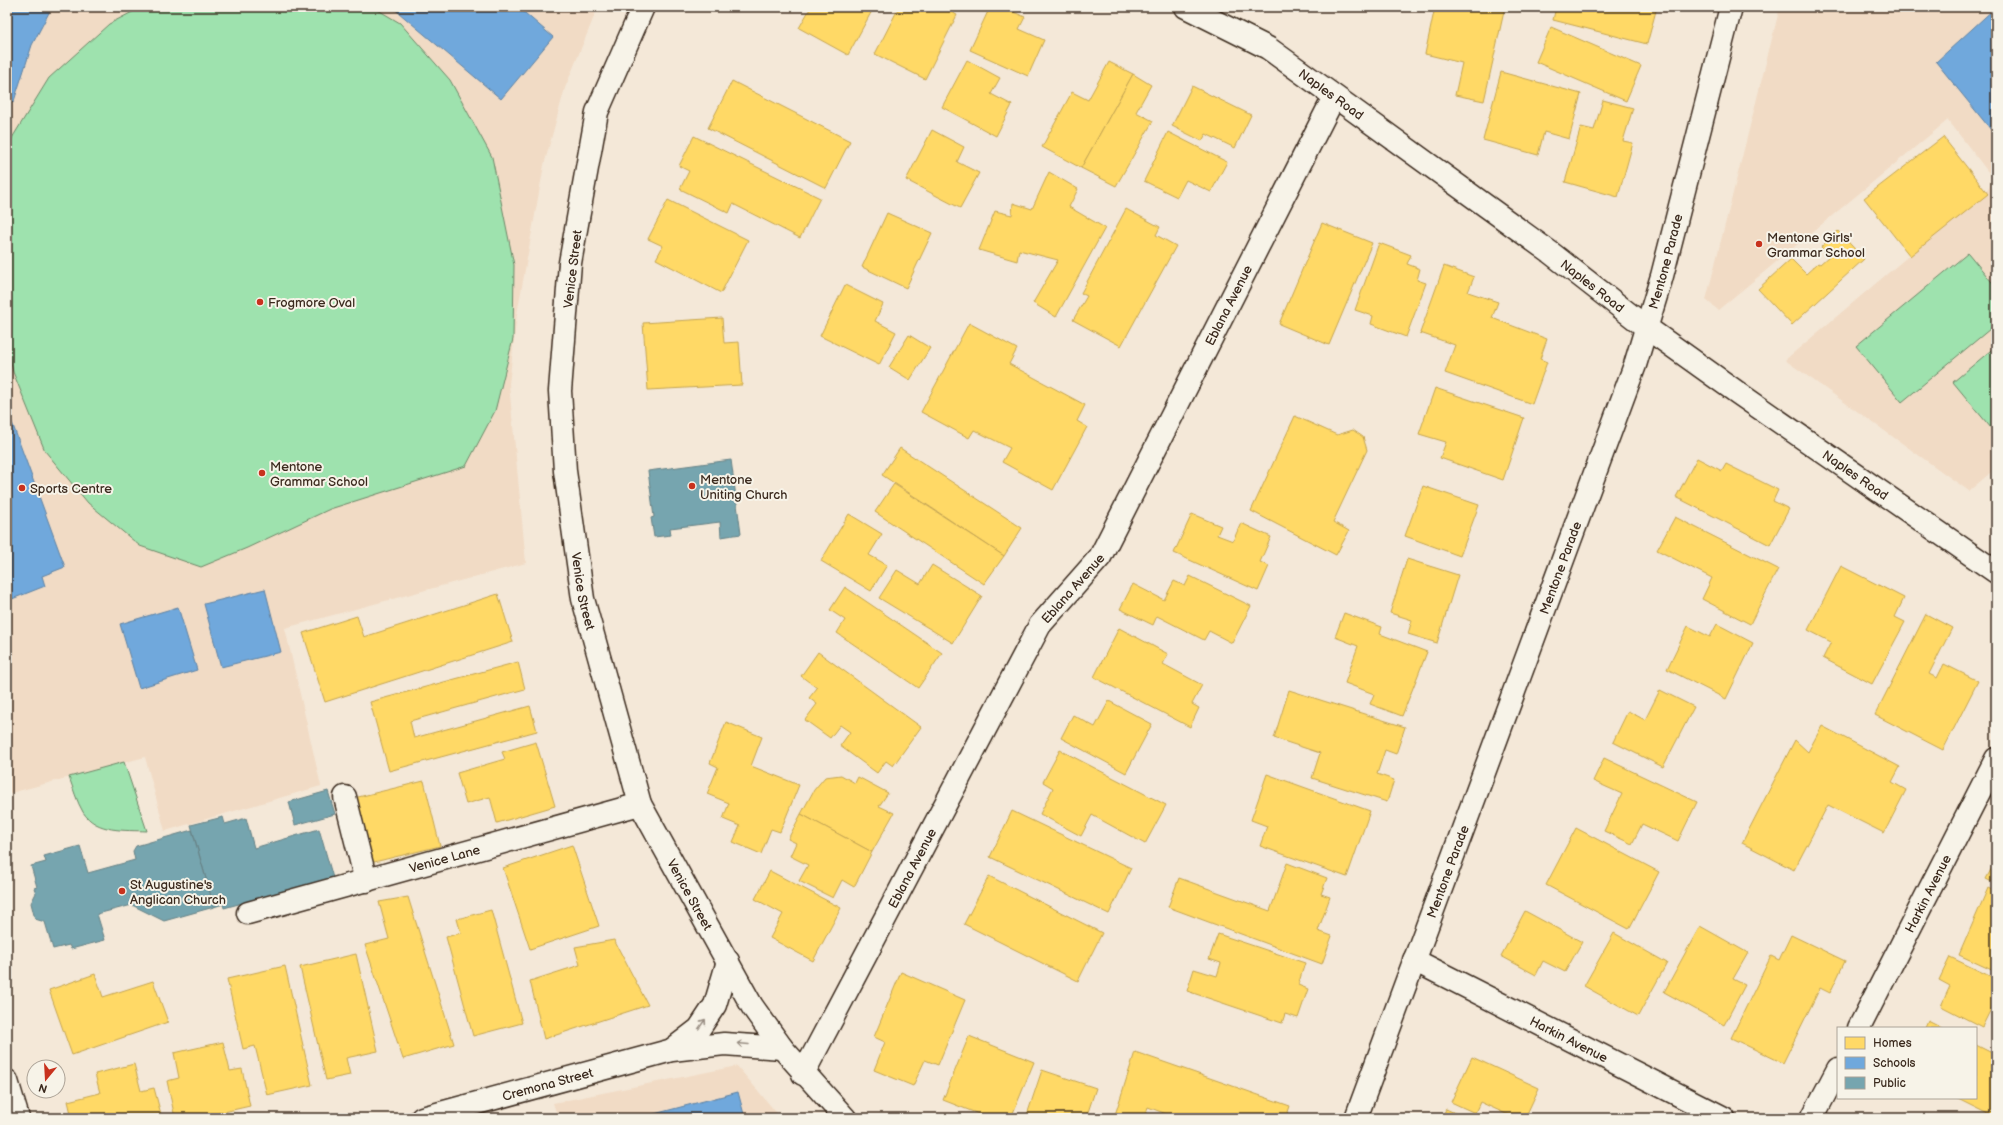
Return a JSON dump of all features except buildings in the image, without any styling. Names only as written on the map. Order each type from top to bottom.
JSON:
[{"type":"street","name":"Venice Street","points":[[643,7],[597,112],[570,263],[560,391],[565,471],[583,599],[640,804],[752,1006],[803,1074],[825,1110],[845,1118]]},
{"type":"street","name":"Naples Road","points":[[1186,7],[1268,48],[1551,253],[1648,328],[1738,393],[1996,572]]},
{"type":"street","name":"Mentone Parade","points":[[1356,1118],[1648,328],[1731,7]]},
{"type":"street","name":"Eblana Avenue","points":[[803,1074],[1040,625],[1100,556],[1334,97]]},
{"type":"street","name":"Harkin Avenue","points":[[1860,1027],[1996,759]]},
{"type":"street","points":[[345,797],[366,881]]},
{"type":"street","name":"Venice Lane","points":[[248,913],[640,804]]},
{"type":"street","name":"Harkin Avenue","points":[[1414,960],[1724,1118]]},
{"type":"street","name":"Cremona Street","points":[[672,1050],[699,1029],[715,1006],[728,961]]},
{"type":"street","name":"Cremona Street","points":[[422,1118],[672,1050],[724,1044],[782,1048]]},
{"type":"street","points":[[1812,1118],[1837,1072]]},
{"type":"street","points":[[7,1081],[18,1118]]},
{"type":"shaded area","name":"Frogmore Oval","points":[[7,7],[598,7],[565,88],[544,165],[517,314],[509,384],[526,563],[285,628],[321,786],[165,831],[145,757],[7,794]]},
{"type":"shaded area","name":"Mentone Girls' Grammar School","points":[[1780,7],[1996,7],[1996,468],[1969,491],[1785,360],[1989,188],[1992,177],[1948,120],[1718,310],[1706,300]]},
{"type":"shaded area","points":[[737,1066],[781,1118],[558,1118],[553,1103]]},
{"type":"green space","name":"Frogmore Oval","points":[[142,7],[373,7],[400,23],[450,80],[492,157],[514,265],[513,339],[495,411],[466,466],[330,509],[247,548],[201,567],[140,546],[88,503],[45,451],[13,372],[7,344],[7,156],[12,138],[49,78],[109,24]]},
{"type":"green space","points":[[1968,253],[1996,287],[1996,324],[1902,402],[1856,346]]},
{"type":"green space","points":[[1996,346],[1996,434],[1953,382]]},
{"type":"green space","points":[[124,762],[147,831],[112,829],[95,824],[83,812],[69,777]]},
{"type":"place","name":"Mentone Girls' Grammar School","points":[[1759,244]]},
{"type":"place","name":"Frogmore Oval","points":[[260,302]]},
{"type":"place","name":"Mentone Grammar School","points":[[262,473]]},
{"type":"place","name":"Mentone Uniting Church","points":[[692,486]]},
{"type":"place","name":"Sports Centre","points":[[22,488]]},
{"type":"place","name":"St Augustine's Anglican Church","points":[[122,891]]}]
